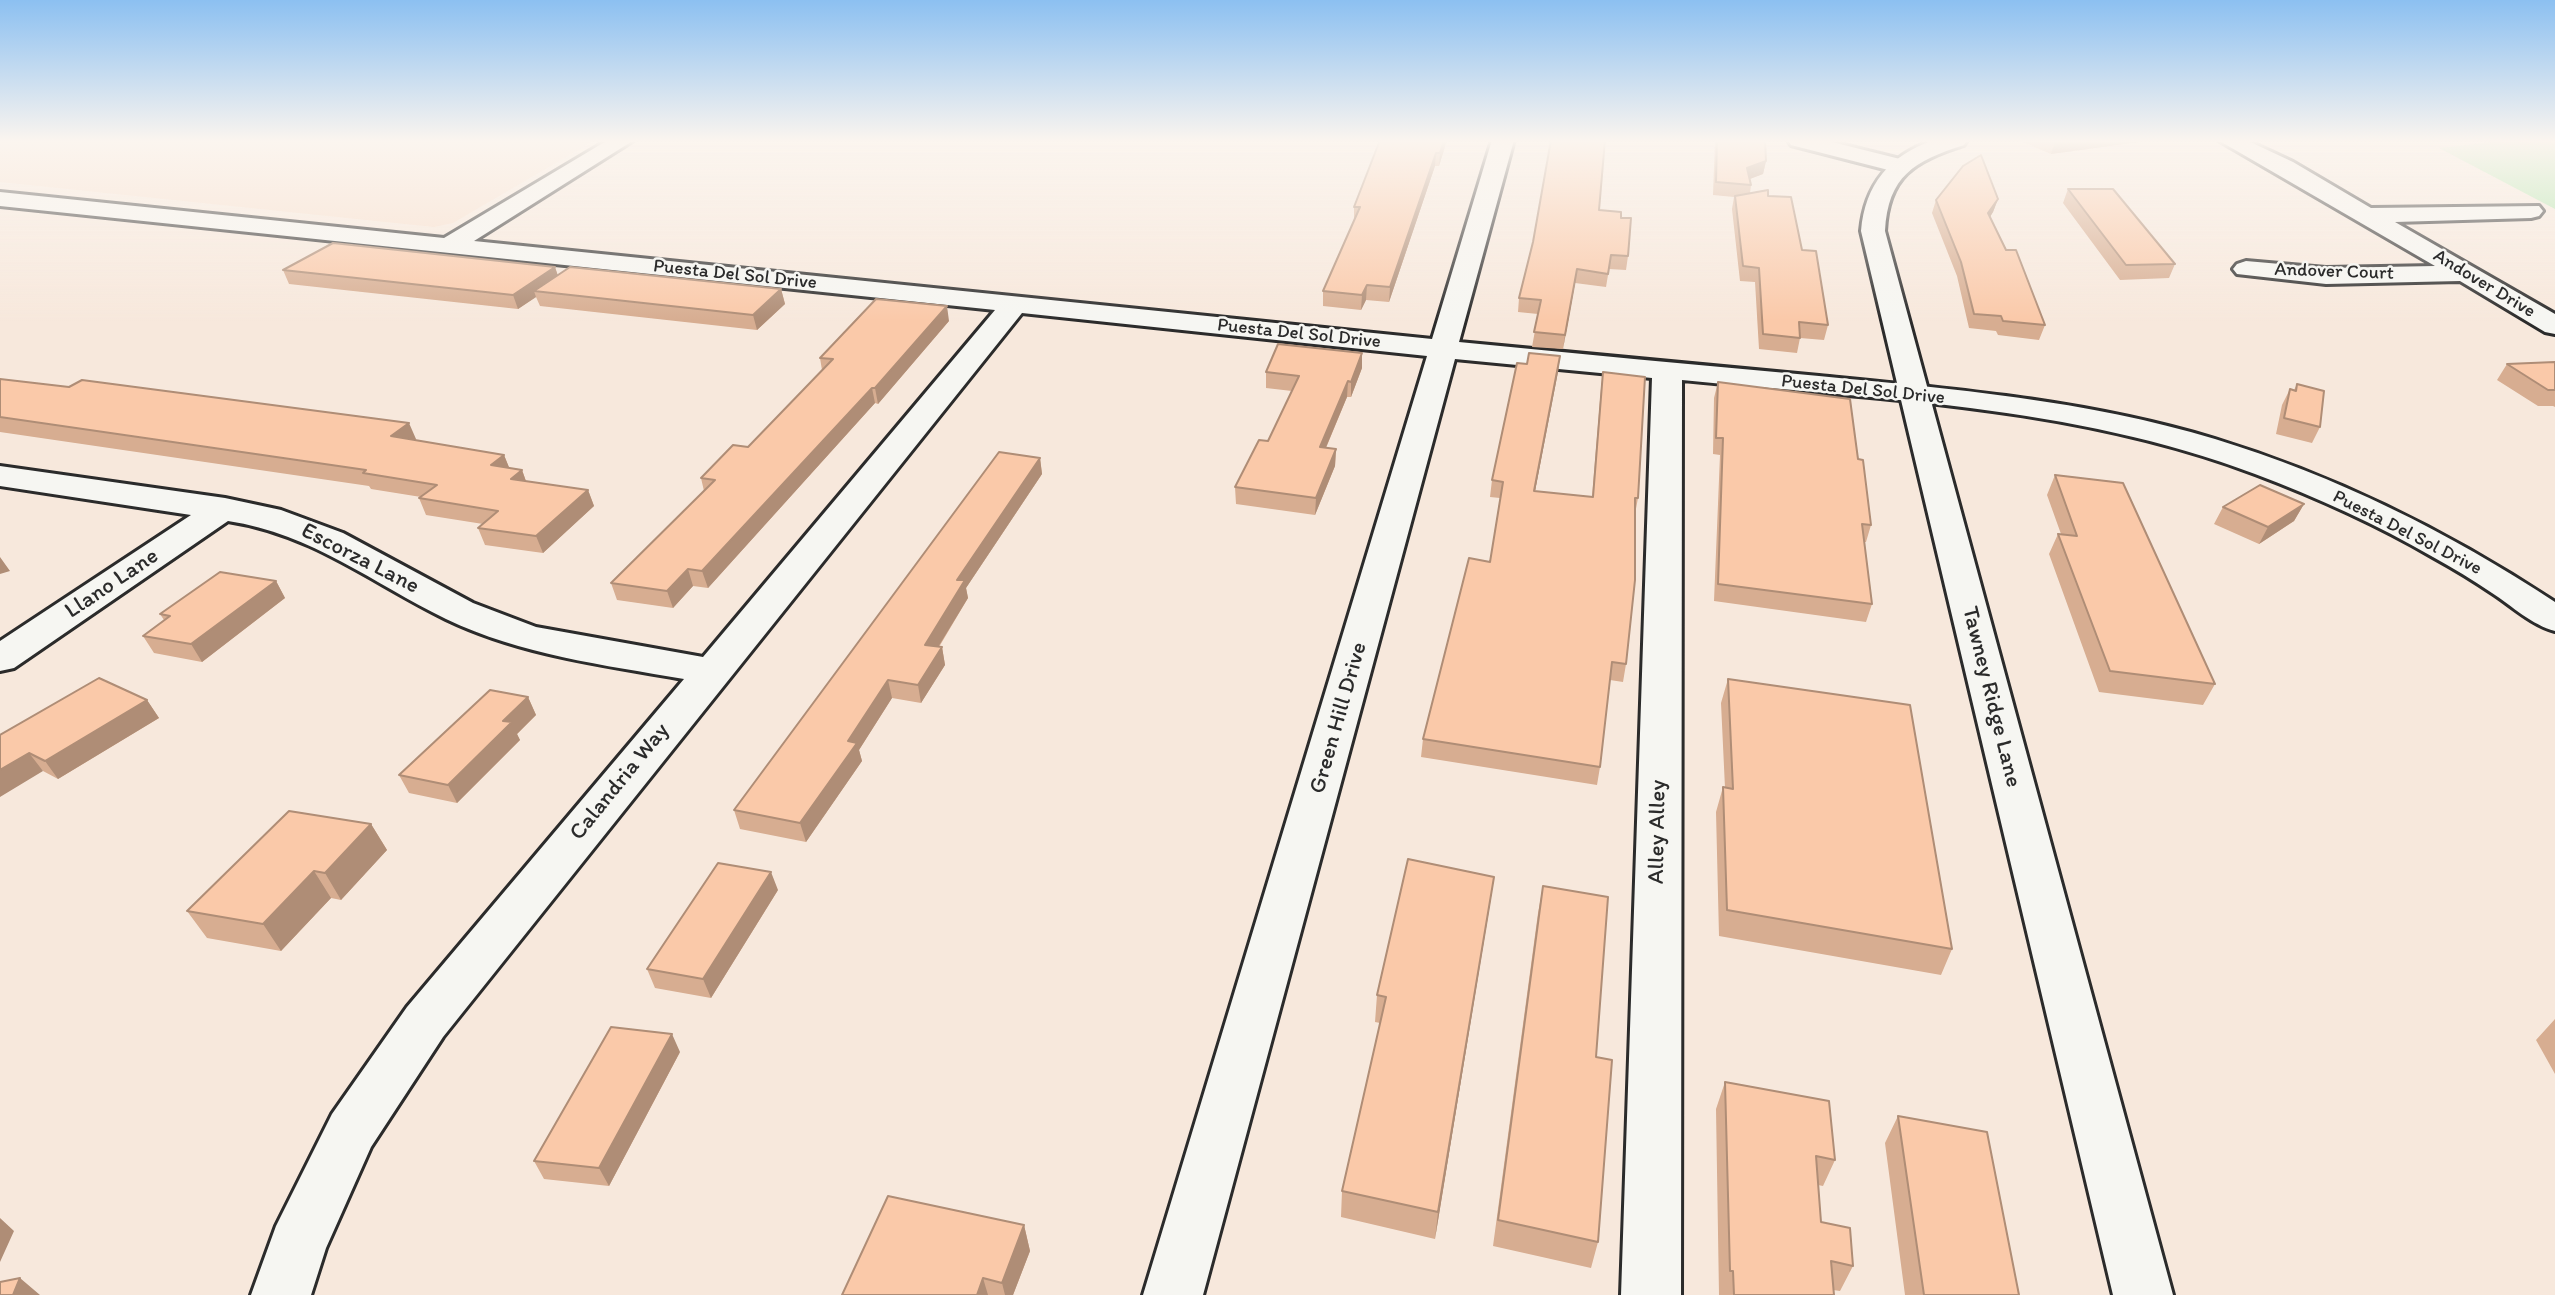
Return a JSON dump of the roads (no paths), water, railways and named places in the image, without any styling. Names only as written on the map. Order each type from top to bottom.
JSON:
[{"type":"street","name":"Puesta Del Sol Drive","points":[[14,200],[1914,395],[2080,416],[2186,442],[2276,470],[2370,509],[2456,555],[2555,619]]},
{"type":"street","points":[[448,246],[523,200]]},
{"type":"street","name":"Green Hill Drive","points":[[1172,1295],[1486,200]]},
{"type":"street","name":"Tawney Ridge Lane","points":[[1875,200],[1873,231],[2143,1295]]},
{"type":"street","name":"Andover Drive","points":[[2343,200],[2555,326]]},
{"type":"street","points":[[2368,215],[2530,211]]},
{"type":"street","name":"Andover Court","points":[[2245,269],[2326,276],[2465,273]]},
{"type":"street","name":"Calandria Way","points":[[281,1295],[297,1246],[351,1131],[417,1033],[711,671],[1015,304]]},
{"type":"street","name":"Alley Alley","points":[[1651,1295],[1667,370]]},
{"type":"street","name":"Escorza Lane","points":[[0,475],[225,508],[301,527],[331,540],[460,611],[525,636],[581,649],[711,671]]},
{"type":"street","name":"Llano Lane","points":[[0,659],[225,508]]}]
